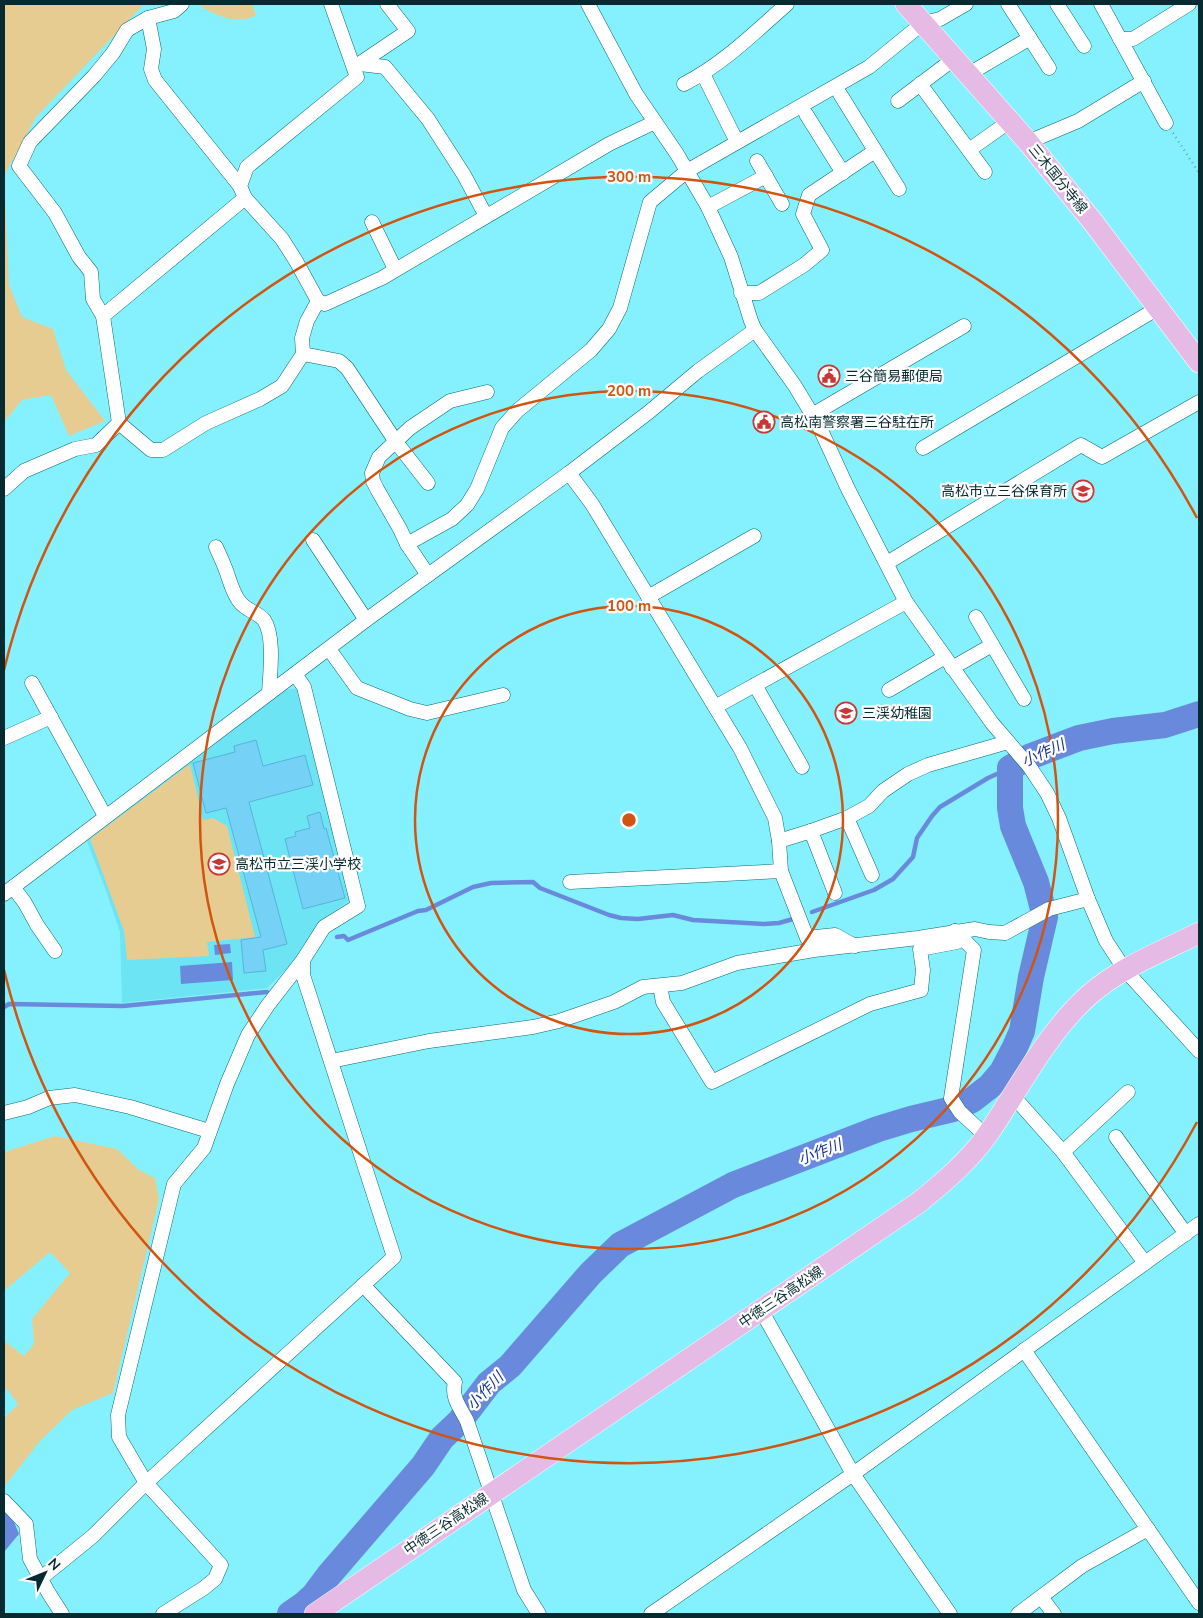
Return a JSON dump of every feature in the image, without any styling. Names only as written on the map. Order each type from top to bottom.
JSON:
[{"type":"main road","name":"三木国分寺線","points":[[906,4],[1028,142],[1093,222],[1199,362]]},
{"type":"main road","name":"中徳三谷高松線","points":[[315,1614],[918,1203],[941,1184],[986,1136],[1060,1025],[1087,997],[1113,976],[1199,933]]},
{"type":"street","points":[[182,4],[174,11],[148,18],[127,30],[113,53],[94,76],[30,142],[19,166],[55,213],[79,258],[91,272],[92,300],[103,316],[119,423],[151,450],[164,450],[206,423],[260,399],[282,386],[303,354],[302,338],[307,321],[318,301]]},
{"type":"street","points":[[103,316],[242,192],[247,167],[357,77],[357,66],[331,4]]},
{"type":"street","points":[[357,66],[408,30],[387,4]]},
{"type":"street","points":[[588,4],[636,94],[687,170],[708,207],[731,257],[746,310],[755,330],[795,386],[812,415],[856,506],[906,602],[992,723],[1019,753],[1047,793],[1059,818],[1088,899],[1106,941],[1125,970],[1199,1051]]},
{"type":"street","points":[[684,84],[703,74],[733,52],[787,4]]},
{"type":"street","points":[[406,544],[452,519],[467,505],[477,489],[502,428],[517,411],[591,350],[609,329],[620,308],[650,202],[687,170],[869,67],[923,23],[940,19],[966,4]]},
{"type":"street","points":[[1008,4],[1049,68]]},
{"type":"street","points":[[1057,4],[1084,46]]},
{"type":"street","points":[[1101,4],[1166,123]]},
{"type":"street","points":[[1120,39],[1133,39],[1189,4]]},
{"type":"street","points":[[148,18],[154,49],[150,69],[155,80],[242,192],[282,239],[318,301],[325,304],[382,278],[609,144],[655,122]]},
{"type":"street","points":[[969,74],[1030,38]]},
{"type":"street","points":[[898,100],[955,58]]},
{"type":"street","points":[[357,66],[385,68],[428,119],[464,175],[486,216]]},
{"type":"street","points":[[703,74],[737,142]]},
{"type":"street","points":[[1028,142],[1078,121],[1144,81]]},
{"type":"street","points":[[920,84],[985,172]]},
{"type":"street","points":[[840,94],[899,190]]},
{"type":"street","points":[[806,114],[843,173]]},
{"type":"street","points":[[969,150],[1010,121]]},
{"type":"street","points":[[741,293],[758,293],[804,265],[822,250],[803,214],[809,195],[875,152]]},
{"type":"street","points":[[757,161],[782,204]]},
{"type":"street","points":[[708,207],[766,176]]},
{"type":"street","points":[[372,222],[396,269]]},
{"type":"street","points":[[923,448],[1158,308]]},
{"type":"street","points":[[812,415],[964,326]]},
{"type":"street","points":[[55,951],[36,925],[26,903],[8,891],[105,816],[329,650],[366,620],[650,412],[698,372],[755,330]]},
{"type":"street","points":[[303,354],[339,361],[347,368],[396,442],[428,483]]},
{"type":"street","points":[[428,575],[406,544],[400,529],[373,481],[372,473],[379,457],[410,428],[450,401],[487,392]]},
{"type":"street","points":[[887,563],[1081,445],[1102,456],[1199,402]]},
{"type":"street","points":[[4,489],[24,470],[75,449],[96,445],[119,423]]},
{"type":"street","points":[[568,473],[592,504],[740,748],[775,818],[781,871],[808,938],[835,935],[855,946]]},
{"type":"street","points":[[648,597],[754,536]]},
{"type":"street","points":[[314,540],[366,620]]},
{"type":"street","points":[[216,547],[238,601],[246,610],[264,620],[268,629],[270,641],[269,693]]},
{"type":"street","points":[[715,707],[906,602]]},
{"type":"street","points":[[976,617],[1024,699]]},
{"type":"street","points":[[889,690],[992,645]]},
{"type":"street","points":[[329,650],[357,688],[410,709],[427,713],[503,695]]},
{"type":"street","points":[[163,1614],[215,1579],[221,1565],[146,1483],[119,1437],[118,1415],[174,1184],[204,1148],[209,1131],[248,1035],[268,1005],[303,960],[324,927],[358,906],[304,687],[295,674]]},
{"type":"street","points":[[32,683],[105,816]]},
{"type":"street","points":[[755,685],[802,766]]},
{"type":"street","points":[[4,738],[51,717]]},
{"type":"street","points":[[779,841],[847,818],[869,806],[883,791],[908,774],[928,765],[1008,742]]},
{"type":"street","points":[[847,818],[872,875]]},
{"type":"street","points":[[811,831],[835,893]]},
{"type":"street","points":[[570,882],[781,871]]},
{"type":"street","points":[[331,1061],[429,1041],[533,1027],[560,1021],[614,1002],[644,987],[682,983],[737,963],[814,950],[918,938],[954,931],[975,929],[1005,933],[1049,909],[1088,899]]},
{"type":"street","points":[[660,986],[663,1002],[712,1082],[870,1004],[920,990],[923,970],[920,950],[957,942],[954,931]]},
{"type":"street","points":[[954,931],[974,950],[951,1098],[960,1112],[986,1136]]},
{"type":"street","points":[[40,1578],[93,1536],[146,1483],[394,1257],[303,975],[303,960]]},
{"type":"street","points":[[1062,1152],[1128,1092]]},
{"type":"street","points":[[4,1113],[28,1107],[49,1098],[75,1095],[130,1107],[209,1131]]},
{"type":"street","points":[[1013,1096],[1062,1152],[1145,1263]]},
{"type":"street","points":[[1116,1137],[1186,1234]]},
{"type":"street","points":[[651,1614],[853,1474],[1199,1224]]},
{"type":"street","points":[[363,1285],[454,1382],[454,1398],[467,1421],[524,1590],[538,1614]]},
{"type":"street","points":[[761,1310],[853,1474],[950,1614]]},
{"type":"street","points":[[1024,1350],[1199,1603]]},
{"type":"street","points":[[4,1501],[26,1524],[30,1559],[62,1614]]},
{"type":"street","points":[[1018,1614],[1082,1566],[1148,1529]]},
{"type":"street","points":[[1041,1596],[1054,1614]]},
{"type":"path","points":[[1166,123],[1199,173]]},
{"type":"shaded area","points":[[4,4],[144,4],[36,117],[4,176]]},
{"type":"shaded area","points":[[198,4],[252,4],[256,15],[241,19],[226,18]]},
{"type":"shaded area","points":[[4,176],[9,285],[22,317],[53,329],[66,370],[105,421],[69,436],[51,395],[22,400],[4,422]]},
{"type":"shaded area","name":"高松市立三渓小学校","points":[[301,688],[352,899],[320,921],[301,955],[267,988],[122,1003],[120,932],[86,839],[283,690]]},
{"type":"shaded area","points":[[190,764],[203,820],[213,818],[227,826],[255,937],[207,942],[209,956],[127,960],[124,931],[90,839]]},
{"type":"shaded area","points":[[230,944],[231,953],[215,955],[214,945]]},
{"type":"shaded area","points":[[232,962],[233,980],[181,984],[180,966]]},
{"type":"shaded area","points":[[55,1136],[117,1149],[139,1170],[155,1178],[159,1199],[113,1393],[72,1410],[39,1442],[4,1487],[4,1418],[18,1404],[7,1389],[4,1390],[4,1341],[24,1356],[34,1344],[32,1319],[70,1273],[50,1252],[4,1291],[4,1152]]},
{"type":"shaded area","points":[[4,1511],[14,1522],[19,1534],[4,1552]]},
{"type":"building","points":[[256,740],[263,766],[305,755],[313,785],[249,802],[287,944],[263,950],[266,971],[244,973],[241,940],[261,937],[226,808],[206,813],[193,763],[235,752],[234,746]]},
{"type":"building","points":[[320,812],[345,898],[303,909],[285,839],[296,836],[295,832],[310,828],[307,816]]},
{"type":"waterway","name":"小作川","points":[[290,1614],[314,1595],[423,1466],[442,1438],[460,1421],[489,1383],[510,1366],[591,1273],[620,1245],[733,1185],[878,1129],[953,1109],[972,1100],[990,1086],[1002,1072],[1022,1031],[1031,977],[1045,917],[1036,882],[1013,826],[1010,808],[1010,768],[1029,757],[1079,738],[1113,731],[1165,725],[1199,714]]},
{"type":"waterway","points":[[812,912],[874,890],[893,879],[913,857],[917,838],[940,807],[988,778],[1010,768]]},
{"type":"waterway","points":[[337,937],[344,936],[348,940],[418,911],[426,910],[473,887],[491,883],[533,882],[540,888],[621,918],[638,919],[673,915],[693,920],[764,924],[779,923],[793,919]]},
{"type":"waterway","points":[[4,1007],[9,1004],[123,1006],[267,992]]},
{"type":"place","name":"三谷簡易郵便局","points":[[829,376]]},
{"type":"place","name":"高松南警察署三谷駐在所","points":[[764,422]]},
{"type":"place","name":"高松市立三谷保育所","points":[[1083,491]]},
{"type":"place","name":"三渓幼稚園","points":[[846,713]]},
{"type":"place","name":"高松市立三渓小学校","points":[[219,864]]}]
